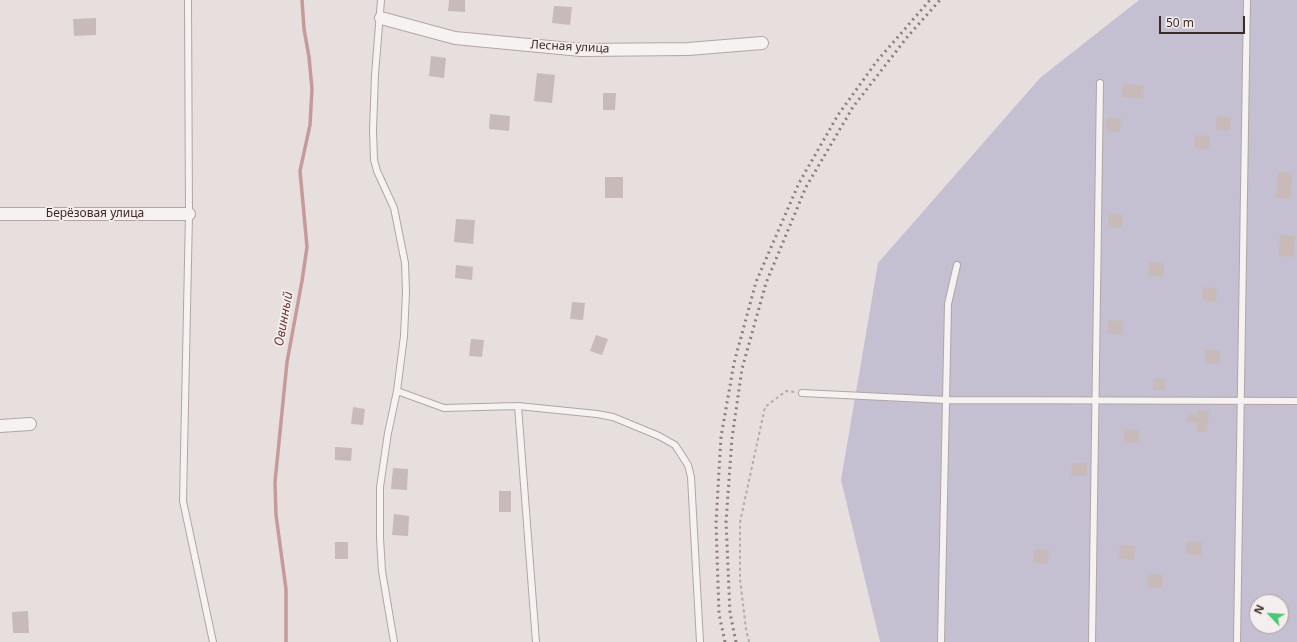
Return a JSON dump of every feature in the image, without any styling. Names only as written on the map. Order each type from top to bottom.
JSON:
[{"type":"street","name":"Лесная улица","points":[[381,18],[455,38],[581,50],[688,49],[762,43]]},
{"type":"street","name":"Берёзовая улица","points":[[0,214],[189,214]]},
{"type":"street","points":[[0,426],[30,424]]},
{"type":"lane","points":[[188,0],[189,214],[183,501],[212,642]]},
{"type":"lane","points":[[382,0],[375,75],[373,130],[374,160],[377,171],[394,208],[405,263],[406,292],[404,336],[398,391],[388,433],[380,487],[380,538],[382,571],[394,642]]},
{"type":"lane","points":[[1237,642],[1242,401],[1247,0]]},
{"type":"lane","points":[[1092,642],[1100,83]]},
{"type":"lane","points":[[941,642],[948,304],[957,265]]},
{"type":"lane","points":[[398,391],[444,408],[518,406],[613,417],[659,436],[675,445],[688,465],[691,477],[700,642]]},
{"type":"lane","points":[[802,393],[946,400],[1297,401]]},
{"type":"lane","points":[[518,406],[536,642]]},
{"type":"path","points":[[749,642],[740,578],[740,522],[760,428],[765,406],[786,391],[802,393]]},
{"type":"shaded area","points":[[1139,0],[1297,0],[1297,642],[880,642],[841,480],[878,263],[1040,78]]},
{"type":"building","points":[[449,0],[465,0],[465,12],[448,11]]},
{"type":"building","points":[[554,6],[572,7],[570,25],[552,23]]},
{"type":"building","points":[[96,18],[96,35],[74,36],[73,19]]},
{"type":"building","points":[[431,56],[446,58],[444,78],[429,76]]},
{"type":"building","points":[[537,73],[555,75],[552,103],[534,101]]},
{"type":"building","points":[[1123,84],[1144,85],[1143,99],[1122,97]]},
{"type":"building","points":[[603,93],[616,93],[615,110],[603,110]]},
{"type":"building","points":[[490,114],[510,116],[509,131],[489,129]]},
{"type":"building","points":[[1217,116],[1231,118],[1230,131],[1216,130]]},
{"type":"building","points":[[1107,117],[1121,119],[1120,132],[1106,131]]},
{"type":"building","points":[[1195,135],[1210,136],[1209,150],[1194,148]]},
{"type":"building","points":[[1278,172],[1292,173],[1291,199],[1276,198]]},
{"type":"building","points":[[605,177],[623,177],[623,198],[605,198]]},
{"type":"building","points":[[1109,213],[1123,215],[1122,228],[1108,227]]},
{"type":"building","points":[[456,219],[475,220],[473,244],[454,242]]},
{"type":"building","points":[[1280,235],[1295,236],[1293,257],[1279,256]]},
{"type":"building","points":[[1149,262],[1164,263],[1163,277],[1148,276]]},
{"type":"building","points":[[456,265],[473,267],[472,280],[455,278]]},
{"type":"building","points":[[1203,287],[1217,288],[1216,302],[1202,300]]},
{"type":"building","points":[[572,302],[585,303],[583,320],[570,319]]},
{"type":"building","points":[[1108,320],[1123,321],[1122,335],[1107,333]]},
{"type":"building","points":[[596,335],[608,339],[602,355],[590,351]]},
{"type":"building","points":[[471,339],[484,340],[482,357],[469,356]]},
{"type":"building","points":[[1205,350],[1220,350],[1220,364],[1205,363]]},
{"type":"building","points":[[1153,379],[1166,379],[1165,390],[1153,390]]},
{"type":"building","points":[[353,407],[365,409],[363,425],[351,424]]},
{"type":"building","points":[[1197,410],[1209,411],[1207,432],[1196,431],[1197,423],[1187,422],[1188,413],[1197,414]]},
{"type":"building","points":[[1124,429],[1139,430],[1139,443],[1124,443]]},
{"type":"building","points":[[335,447],[352,448],[351,461],[335,460]]},
{"type":"building","points":[[1072,463],[1087,463],[1087,476],[1071,476]]},
{"type":"building","points":[[393,468],[408,469],[407,490],[391,489]]},
{"type":"building","points":[[499,491],[511,491],[511,512],[499,512]]},
{"type":"building","points":[[394,514],[409,516],[408,536],[392,535]]},
{"type":"building","points":[[1187,541],[1202,542],[1201,556],[1186,554]]},
{"type":"building","points":[[335,542],[348,542],[348,559],[335,559]]},
{"type":"building","points":[[1120,545],[1135,546],[1134,560],[1119,558]]},
{"type":"building","points":[[1034,549],[1049,550],[1048,564],[1033,562]]},
{"type":"building","points":[[1148,573],[1163,575],[1162,588],[1147,587]]},
{"type":"building","points":[[1289,605],[1290,605],[1289,621]]},
{"type":"building","points":[[28,611],[29,633],[13,633],[12,612]]},
{"type":"waterway","name":"Овинный","points":[[286,642],[286,589],[276,515],[275,482],[287,362],[307,247],[300,171],[310,125],[312,89],[309,57],[304,29],[302,0]]},
{"type":"railway","points":[[725,642],[719,614],[716,523],[721,437],[734,363],[756,282],[799,183],[838,115],[877,61],[930,0]]},
{"type":"railway","points":[[736,642],[730,613],[726,522],[732,438],[742,369],[766,283],[806,187],[853,107],[908,36],[940,0]]}]
